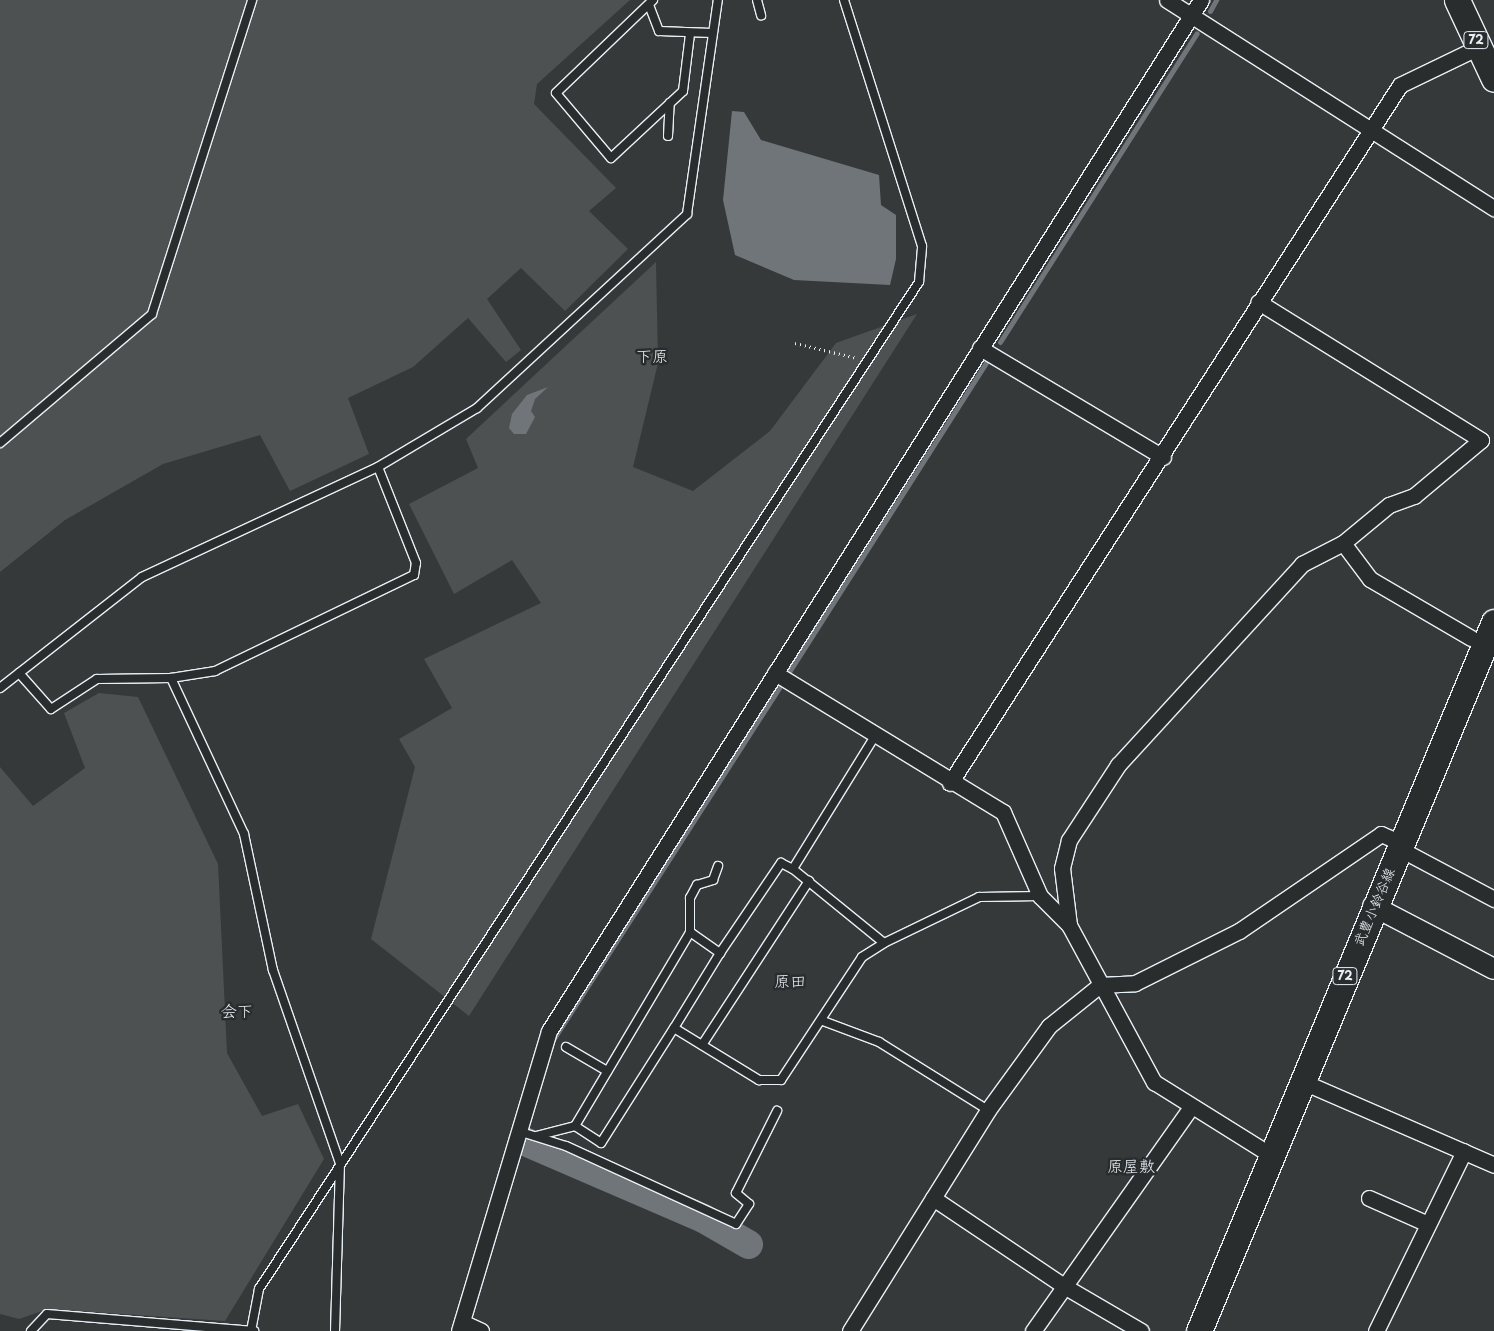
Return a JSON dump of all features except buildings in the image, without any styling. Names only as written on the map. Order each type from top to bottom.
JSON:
[{"type":"main road","name":"72","points":[[1458,0],[1494,79]]},
{"type":"main road","name":"武豊小鈴谷線","points":[[1199,1331],[1487,632]]},
{"type":"street","points":[[1167,0],[1494,208]]},
{"type":"street","points":[[481,1331],[460,1326],[549,1031],[980,348],[1193,16],[1201,0]]},
{"type":"street","points":[[950,783],[1163,456],[1258,302],[1400,85],[1479,47]]},
{"type":"street","points":[[1069,925],[1071,907],[1062,868],[1069,840],[1118,765],[1302,564],[1343,543],[1389,505],[1414,496],[1481,440],[1258,302]]},
{"type":"street","points":[[980,348],[1163,456]]},
{"type":"street","points":[[1343,543],[1370,579],[1487,632]]},
{"type":"street","points":[[775,674],[950,783],[1003,812],[1040,896],[1069,925],[1154,1082],[1191,1107],[1271,1155]]},
{"type":"street","points":[[850,1331],[988,1110],[1049,1026],[1100,985],[1135,983],[1239,931],[1381,834],[1494,899]]},
{"type":"street","points":[[1373,906],[1494,969]]},
{"type":"street","points":[[1301,1081],[1494,1165]]},
{"type":"street","points":[[1033,1331],[1191,1107]]},
{"type":"street","points":[[1376,1331],[1464,1151]]},
{"type":"street","points":[[933,1198],[1064,1286],[1142,1331]]},
{"type":"street","points":[[1370,1198],[1428,1224]]},
{"type":"lane","points":[[0,443],[152,314],[252,0]]},
{"type":"lane","points":[[0,688],[142,577],[378,467],[477,408],[687,214],[718,0]]},
{"type":"lane","points":[[757,0],[761,15]]},
{"type":"lane","points":[[31,1331],[47,1314],[252,1331],[259,1289],[919,282],[922,246],[844,0]]},
{"type":"lane","points":[[690,34],[683,91],[611,158],[556,93],[651,3],[660,31],[690,34],[712,33]]},
{"type":"lane","points":[[668,136],[670,103]]},
{"type":"lane","points":[[18,673],[51,709],[97,679],[171,678],[215,671],[414,574],[416,563],[378,467]]},
{"type":"lane","points":[[171,678],[244,834],[273,970],[340,1163],[335,1331]]},
{"type":"lane","points":[[793,869],[874,736]]},
{"type":"lane","points":[[575,1126],[601,1143],[720,953],[781,863],[809,880],[884,943]]},
{"type":"lane","points":[[536,1136],[575,1126],[690,932],[690,898],[697,885],[713,880],[718,866]]},
{"type":"lane","points":[[702,1046],[809,880]]},
{"type":"lane","points":[[674,1028],[759,1080],[781,1080],[822,1021],[862,957],[884,943],[979,897],[1040,896]]},
{"type":"lane","points":[[690,932],[720,953]]},
{"type":"lane","points":[[822,1021],[879,1042],[988,1110]]},
{"type":"lane","points":[[566,1047],[606,1071]]},
{"type":"lane","points":[[518,1131],[536,1136],[736,1224],[749,1204],[736,1194],[777,1111]]},
{"type":"path","points":[[795,343],[868,360]]},
{"type":"shaded area","points":[[0,0],[630,0],[537,84],[534,104],[616,188],[589,211],[628,249],[565,311],[521,268],[487,299],[521,350],[506,362],[468,318],[413,367],[348,398],[369,454],[290,491],[260,435],[163,464],[65,520],[0,572]]},
{"type":"shaded area","points":[[732,111],[744,112],[761,140],[879,175],[881,205],[896,215],[896,259],[890,285],[794,280],[735,255],[723,200]]},
{"type":"shaded area","points":[[656,262],[658,363],[633,467],[693,491],[770,431],[836,343],[917,314],[469,1016],[371,939],[415,767],[399,739],[452,708],[424,659],[541,603],[512,560],[454,594],[409,504],[478,468],[466,439]]},
{"type":"shaded area","points":[[548,387],[535,399],[531,411],[535,417],[526,434],[514,434],[509,428],[512,414],[527,395]]},
{"type":"shaded area","points":[[99,693],[138,697],[218,864],[227,1053],[262,1116],[298,1104],[324,1159],[225,1321],[48,1309],[19,1319],[0,1314],[0,767],[33,806],[85,768],[64,713]]},
{"type":"waterway","points":[[1210,11],[1216,0]]},
{"type":"waterway","points":[[1000,342],[1197,33]]},
{"type":"waterway","points":[[789,672],[988,360]]},
{"type":"waterway","points":[[551,1043],[779,688]]},
{"type":"waterway","points":[[522,1140],[703,1218],[748,1244]]},
{"type":"district","name":"下原","points":[[652,355]]},
{"type":"district","name":"原田","points":[[790,980]]},
{"type":"district","name":"会下","points":[[237,1010]]},
{"type":"district","name":"原屋敷","points":[[1131,1165]]}]
